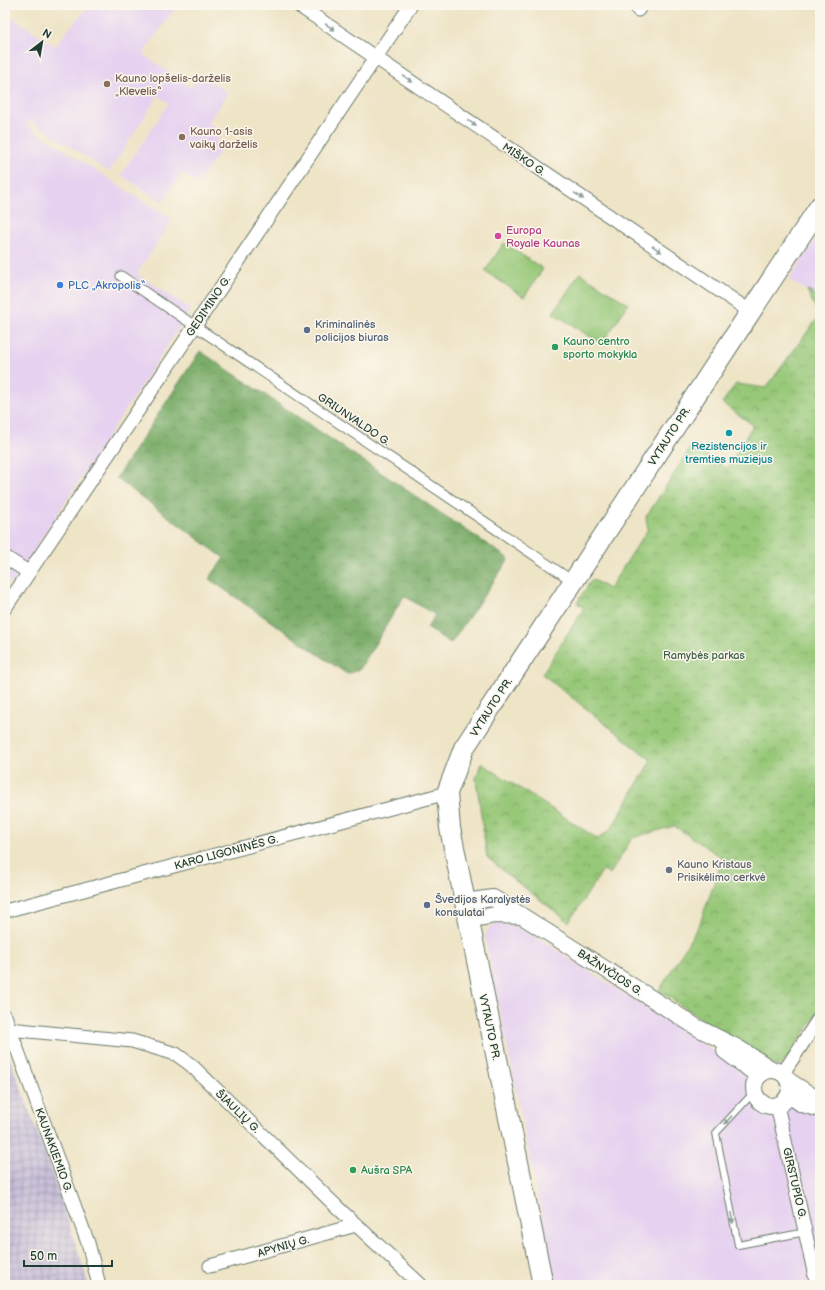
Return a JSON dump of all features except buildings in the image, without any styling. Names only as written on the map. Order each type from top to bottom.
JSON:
[{"type":"main road","name":"VYTAUTO PR.","points":[[543,1285],[450,828],[447,793],[464,748],[820,206]]},
{"type":"street","name":"MIŠKO G.","points":[[298,5],[751,312]]},
{"type":"street","name":"GEDIMINO G.","points":[[5,608],[411,5]]},
{"type":"street","name":"GRIUNVALDO G.","points":[[120,276],[574,582]]},
{"type":"street","points":[[5,557],[28,572]]},
{"type":"street","name":"KARO LIGONINĖS G.","points":[[5,911],[447,793]]},
{"type":"street","name":"BAŽNYČIOS G.","points":[[467,911],[493,898],[698,1028],[738,1048],[775,1085],[818,1101]]},
{"type":"street","points":[[775,1085],[820,1017]]},
{"type":"street","name":"ŠIAULIŲ G.","points":[[7,1023],[132,1041],[176,1054],[191,1065],[356,1225],[421,1285]]},
{"type":"street","name":"KAUNAKIEMIO G.","points":[[7,1023],[88,1243],[99,1285]]},
{"type":"street","name":"GIRSTUPIO G.","points":[[775,1085],[818,1285]]},
{"type":"street","name":"APYNIŲ G.","points":[[210,1266],[356,1225]]},
{"type":"lane","points":[[775,1085],[716,1133],[738,1245],[806,1232]]},
{"type":"shaded area","points":[[89,5],[176,6],[143,54],[191,88],[200,74],[228,93],[208,123],[222,132],[216,141],[223,147],[198,183],[182,173],[163,202],[121,175],[169,103],[158,96],[109,172],[30,120],[26,125],[172,220],[137,274],[191,309],[12,584],[5,579],[5,13],[55,46]]},
{"type":"shaded area","points":[[820,232],[820,299],[789,280]]},
{"type":"shaded area","points":[[501,922],[524,929],[746,1072],[750,1078],[750,1096],[762,1107],[774,1110],[794,1105],[820,1114],[820,1285],[556,1285],[485,938],[489,927]]},
{"type":"shaded area","points":[[5,1045],[51,1169],[89,1285],[5,1285]]},
{"type":"green space","points":[[504,243],[543,269],[524,297],[485,271]]},
{"type":"green space","points":[[580,273],[628,304],[602,344],[553,313]]},
{"type":"green space","name":"Ramybės parkas","points":[[807,290],[820,299],[820,1009],[788,1058],[781,1065],[775,1066],[659,991],[700,923],[723,858],[674,826],[632,838],[610,874],[603,870],[569,922],[487,857],[476,779],[481,763],[598,839],[611,829],[651,760],[542,674],[584,608],[577,603],[592,579],[609,589],[648,529],[646,517],[692,446],[727,469],[753,425],[722,403],[736,384],[766,388],[819,316]]},
{"type":"green space","points":[[200,351],[509,559],[451,643],[427,628],[435,615],[404,596],[360,669],[347,674],[209,579],[224,558],[116,478]]},
{"type":"place","name":"Kauno lopšelis-darželis „Klevelis“","points":[[107,84]]},
{"type":"place","name":"Kauno 1-asis vaikų darželis","points":[[182,137]]},
{"type":"place","name":"Europa Royale Kaunas","points":[[498,236]]},
{"type":"place","name":"PLC „Akropolis“","points":[[60,285]]},
{"type":"place","name":"Kriminalinės policijos biuras","points":[[307,330]]},
{"type":"place","name":"Kauno centro sporto mokykla","points":[[555,347]]},
{"type":"place","name":"Rezistencijos ir tremties muziejus","points":[[729,433]]},
{"type":"place","name":"Kauno Kristaus Prisikėlimo cerkvė","points":[[669,870]]},
{"type":"place","name":"Švedijos Karalystės konsulatai","points":[[427,905]]},
{"type":"place","name":"Aušra SPA","points":[[353,1170]]}]
